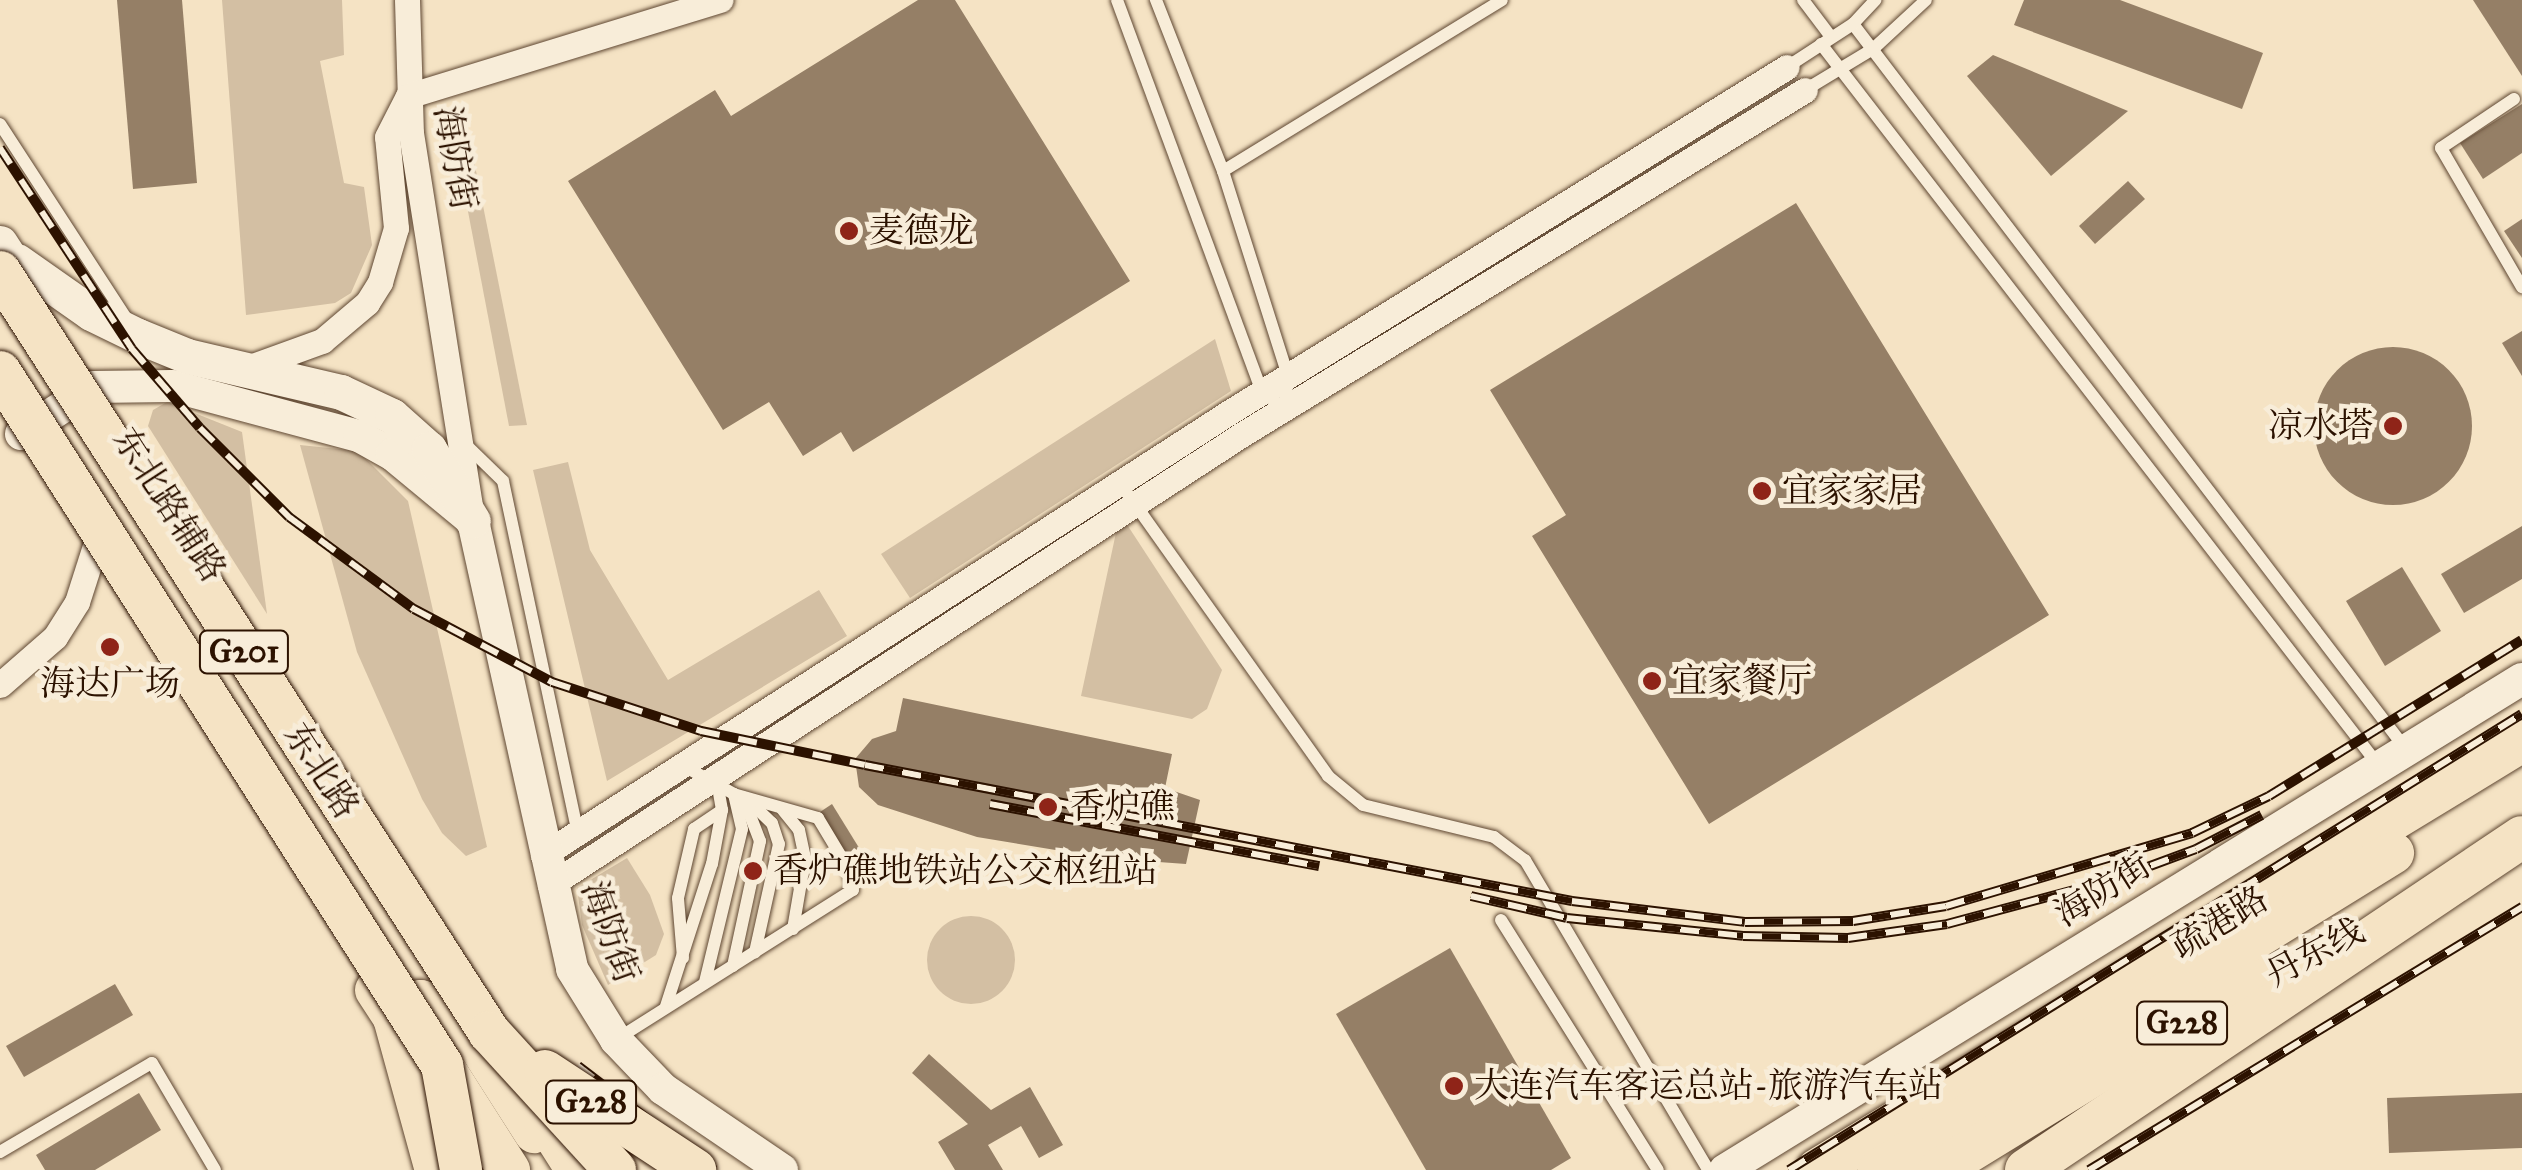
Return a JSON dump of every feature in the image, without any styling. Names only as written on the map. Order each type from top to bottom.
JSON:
[{"type":"highway","name":"东北路","points":[[2,255],[473,1022],[577,1170]]},
{"type":"highway","name":"东北路","points":[[0,372],[509,1170]]},
{"type":"highway","name":"疏港路","points":[[2122,1001],[2522,742]]},
{"type":"highway","name":"疏港路","points":[[1817,1170],[2522,774]]},
{"type":"highway","name":"G228","points":[[2434,891],[2522,836]]},
{"type":"highway","points":[[2026,1170],[2434,891]]},
{"type":"highway","name":"丹东线","points":[[1939,1170],[2147,1042],[2434,891]]},
{"type":"highway","points":[[1879,1170],[2122,1001]]},
{"type":"highway","points":[[473,1022],[615,1170]]},
{"type":"highway","name":"G228","points":[[473,1022],[695,1170]]},
{"type":"highway","points":[[442,1065],[461,1170]]},
{"type":"highway","points":[[442,1065],[491,1170]]},
{"type":"highway","points":[[1979,1170],[2088,1110],[2167,1076]]},
{"type":"main road","points":[[2,255],[91,312],[138,336],[242,369],[340,392],[392,416],[428,449],[473,521]]},
{"type":"main road","name":"东北路辅路","points":[[2,255],[80,396],[342,772],[598,1170]]},
{"type":"main road","name":"东北路","points":[[0,300],[80,396],[289,750],[473,1022],[558,1170]]},
{"type":"main road","points":[[10,417],[491,1170]]},
{"type":"main road","points":[[289,750],[342,772]]},
{"type":"main road","points":[[393,1018],[421,1000],[473,1022]]},
{"type":"main road","points":[[393,1018],[435,1170]]},
{"type":"street","points":[[406,0],[408,96],[720,0]]},
{"type":"street","points":[[546,870],[713,784],[1128,493],[1262,392],[1787,67]]},
{"type":"street","points":[[546,870],[579,832],[682,765],[1128,493],[1285,408],[1805,90]]},
{"type":"street","name":"海防街","points":[[242,369],[322,341],[367,303],[380,282],[396,228],[388,136],[408,96]]},
{"type":"street","name":"海防街","points":[[408,96],[473,521],[546,870],[572,969],[616,1040],[662,1089],[782,1170]]},
{"type":"street","points":[[10,417],[80,396],[172,386],[326,424],[392,454],[473,521]]},
{"type":"street","points":[[0,686],[56,637],[77,602],[94,548]]},
{"type":"street","name":"海防街","points":[[1725,1170],[2522,679]]},
{"type":"lane","points":[[1118,0],[1262,392],[1285,408],[1288,376],[1223,171],[1156,0]]},
{"type":"lane","points":[[1223,171],[1502,0]]},
{"type":"lane","points":[[1803,0],[1841,70],[2393,758]]},
{"type":"lane","points":[[1787,67],[1853,24],[1876,0]]},
{"type":"lane","points":[[1805,90],[1872,49],[1926,0]]},
{"type":"lane","points":[[1853,24],[2393,758]]},
{"type":"lane","points":[[2514,99],[2441,148],[2522,286]]},
{"type":"lane","points":[[0,124],[138,336]]},
{"type":"lane","points":[[460,439],[503,481],[579,832]]},
{"type":"lane","points":[[1128,493],[1328,776],[1363,805],[1494,837],[1525,860],[1708,1170]]},
{"type":"lane","points":[[616,1040],[853,890],[848,868],[818,818],[738,796],[682,765]]},
{"type":"lane","points":[[665,1008],[683,965],[722,810],[713,784]]},
{"type":"lane","points":[[738,796],[772,823],[779,844],[754,952]]},
{"type":"lane","points":[[732,966],[760,840],[738,796]]},
{"type":"lane","points":[[704,984],[742,829],[738,796]]},
{"type":"lane","points":[[780,807],[799,830],[805,859],[793,929]]},
{"type":"lane","points":[[683,965],[678,898],[694,828],[722,810]]},
{"type":"lane","points":[[1502,920],[1658,1170]]},
{"type":"lane","points":[[0,1152],[152,1063],[215,1170]]},
{"type":"shaded area","points":[[222,0],[342,0],[344,55],[320,61],[344,183],[364,187],[372,245],[351,293],[335,303],[246,315]]},
{"type":"shaded area","points":[[467,126],[527,425],[509,426],[453,133]]},
{"type":"shaded area","points":[[1215,339],[1231,391],[910,598],[881,554]]},
{"type":"shaded area","points":[[167,402],[242,432],[267,614],[148,426],[153,410]]},
{"type":"shaded area","points":[[300,445],[358,451],[408,501],[487,847],[466,856],[442,833],[422,799],[357,652]]},
{"type":"shaded area","points":[[568,462],[590,550],[668,680],[819,590],[847,636],[607,781],[533,470]]},
{"type":"shaded area","points":[[1126,523],[1222,670],[1207,709],[1192,719],[1081,696],[1117,528]]},
{"type":"shaded area","points":[[627,858],[650,895],[664,934],[656,955],[608,985],[582,925],[577,888]]},
{"type":"shaded area","points":[[971,916],[1002,929],[1015,960],[1002,991],[971,1004],[940,991],[927,960],[940,929]]},
{"type":"building","points":[[117,0],[182,0],[197,183],[133,189]]},
{"type":"building","name":"麦德龙","points":[[918,0],[955,0],[1130,281],[853,452],[841,432],[803,456],[769,402],[723,430],[568,181],[715,90],[731,116]]},
{"type":"building","points":[[2024,0],[2120,0],[2263,53],[2242,109],[2014,25]]},
{"type":"building","points":[[2473,0],[2522,0],[2522,76]]},
{"type":"building","points":[[1993,55],[2128,111],[2051,176],[1967,76]]},
{"type":"building","points":[[2522,104],[2522,153],[2483,179],[2460,143]]},
{"type":"building","points":[[2128,181],[2145,199],[2095,244],[2079,226]]},
{"type":"building","name":"宜家家居","points":[[1796,203],[2049,615],[1709,824],[1532,536],[1566,515],[1490,390]]},
{"type":"building","points":[[2522,219],[2522,258],[2504,231]]},
{"type":"building","points":[[2522,331],[2522,376],[2502,343]]},
{"type":"building","name":"凉水塔","points":[[2393,347],[2423,353],[2449,370],[2466,396],[2472,426],[2466,456],[2449,482],[2423,499],[2393,505],[2363,499],[2337,482],[2320,456],[2314,426],[2320,396],[2337,370],[2363,353]]},
{"type":"building","points":[[2522,526],[2522,579],[2464,613],[2441,574]]},
{"type":"building","points":[[2402,567],[2441,631],[2385,666],[2346,601]]},
{"type":"building","points":[[903,698],[1172,754],[1165,788],[1200,800],[1186,864],[1104,858],[977,837],[878,805],[859,787],[855,759],[872,739],[896,731]]},
{"type":"building","points":[[832,804],[869,864],[857,872],[820,812]]},
{"type":"building","name":"大连汽车客运总站-旅游汽车站","points":[[1450,948],[1571,1158],[1551,1170],[1426,1170],[1336,1014]]},
{"type":"building","points":[[115,984],[133,1015],[24,1077],[6,1046]]},
{"type":"building","points":[[929,1054],[991,1110],[1030,1087],[1063,1145],[1039,1158],[1021,1126],[988,1145],[1003,1170],[955,1170],[938,1142],[968,1124],[912,1073]]},
{"type":"building","points":[[139,1093],[161,1130],[95,1170],[45,1170],[36,1155]]},
{"type":"building","points":[[2522,1093],[2522,1148],[2389,1153],[2387,1098]]},
{"type":"railway","points":[[0,148],[132,349],[200,428],[289,517],[414,609],[552,682],[701,731],[865,765],[1572,901],[1745,922],[1853,921],[1946,906],[2192,833],[2269,796],[2522,640]]},
{"type":"railway","points":[[1789,1170],[2522,714]]},
{"type":"railway","points":[[990,804],[1319,866]]},
{"type":"railway","points":[[1471,896],[1567,918],[1743,936],[1848,938],[1947,924],[2115,879],[2196,849],[2262,815]]},
{"type":"railway","points":[[2089,1170],[2522,907]]},
{"type":"railway","points":[[578,1066],[714,1170]]},
{"type":"place","name":"麦德龙","points":[[849,231]]},
{"type":"place","name":"凉水塔","points":[[2393,426]]},
{"type":"place","name":"宜家家居","points":[[1762,491]]},
{"type":"place","name":"海达广场","points":[[110,647]]},
{"type":"place","name":"宜家餐厅","points":[[1652,681]]},
{"type":"place","name":"香炉礁","points":[[1048,807]]},
{"type":"place","name":"香炉礁地铁站公交枢纽站","points":[[753,871]]},
{"type":"place","name":"大连汽车客运总站-旅游汽车站","points":[[1454,1086]]}]
